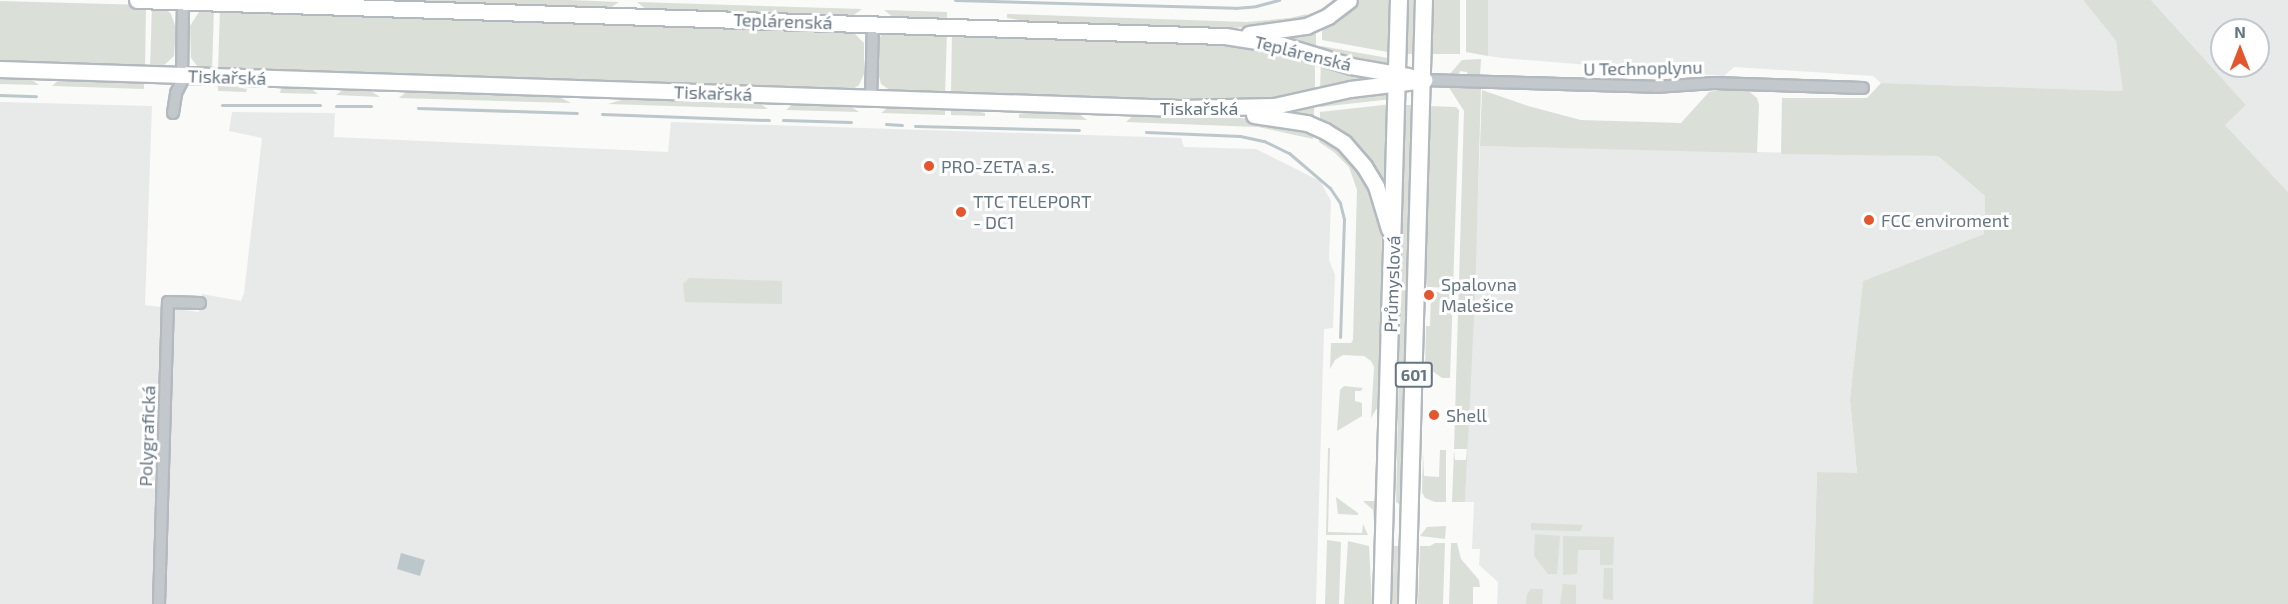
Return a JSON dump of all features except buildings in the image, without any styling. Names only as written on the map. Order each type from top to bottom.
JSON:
[{"type":"main road","name":"Průmyslová","points":[[1382,604],[1399,0]]},
{"type":"main road","name":"Průmyslová","points":[[1407,604],[1424,80],[1424,0]]},
{"type":"street","name":"Teplárenská","points":[[137,0],[1225,36],[1282,45],[1398,79],[1424,80]]},
{"type":"street","points":[[1225,36],[1306,26],[1328,16],[1349,0]]},
{"type":"street","points":[[173,113],[182,76],[183,2]]},
{"type":"street","points":[[871,98],[873,24]]},
{"type":"street","name":"Tiskařská","points":[[0,69],[1179,108],[1274,106],[1398,79]]},
{"type":"street","name":"U Technoplynu","points":[[1424,80],[1655,87],[1714,83],[1863,88]]},
{"type":"street","points":[[1179,108],[1283,118],[1326,130],[1352,151],[1371,176],[1380,196],[1393,243]]},
{"type":"street","name":"Polygrafická","points":[[159,604],[168,302],[200,303]]},
{"type":"shaded area","points":[[299,0],[570,0],[619,2],[607,10]]},
{"type":"shaded area","points":[[1356,0],[1393,0],[1393,53],[1322,40],[1322,23]]},
{"type":"shaded area","points":[[1404,0],[1418,0],[1419,54],[1404,54]]},
{"type":"shaded area","points":[[1430,0],[1460,0],[1460,54],[1430,54]]},
{"type":"shaded area","points":[[1466,0],[1488,0],[1488,56],[1466,52]]},
{"type":"shaded area","points":[[1488,0],[2083,0],[2116,41],[2124,91],[1881,83],[1873,76],[1734,67],[1724,76],[1488,56]]},
{"type":"shaded area","points":[[2083,0],[2151,0],[2210,65],[2210,78],[2222,78],[2246,105],[2225,125],[2288,192],[2288,604],[1813,604],[1817,472],[1857,473],[1850,399],[1863,281],[1984,234],[1985,196],[1938,156],[1781,154],[1782,98],[1867,98],[1881,83],[2123,91],[2116,41]]},
{"type":"shaded area","points":[[2151,0],[2288,0],[2288,192],[2225,125],[2246,105],[2222,78],[2270,78],[2270,18],[2210,18],[2210,65]]},
{"type":"shaded area","points":[[0,1],[146,5],[145,69],[0,64]]},
{"type":"shaded area","points":[[637,2],[862,9],[851,17],[647,10]]},
{"type":"shaded area","points":[[152,5],[166,9],[171,14],[176,28],[174,56],[161,68],[150,69]]},
{"type":"shaded area","points":[[214,8],[212,71],[205,71],[198,67],[191,58],[190,26],[199,12]]},
{"type":"shaded area","points":[[220,8],[851,30],[864,43],[864,74],[859,85],[850,91],[218,71]]},
{"type":"shaded area","points":[[884,10],[947,12],[947,21],[894,18]]},
{"type":"shaded area","points":[[1007,14],[1247,22],[1307,14],[1302,22],[1210,30],[1043,24],[1007,18]]},
{"type":"shaded area","points":[[1316,26],[1316,50],[1278,36]]},
{"type":"shaded area","points":[[883,32],[947,32],[945,95],[894,93],[881,84],[879,39]]},
{"type":"shaded area","points":[[952,32],[1195,40],[1263,47],[1315,59],[1315,93],[1293,98],[1200,104],[951,95]]},
{"type":"shaded area","points":[[1321,46],[1393,59],[1392,65],[1376,65],[1321,51]]},
{"type":"shaded area","points":[[1481,59],[1480,76],[1468,76],[1467,72],[1460,71],[1459,76],[1449,75],[1462,60]]},
{"type":"shaded area","points":[[1321,61],[1391,76],[1320,91]]},
{"type":"shaded area","points":[[0,75],[26,76],[39,85],[0,84]]},
{"type":"shaded area","points":[[61,78],[144,80],[144,89],[52,86]]},
{"type":"shaded area","points":[[218,83],[247,89],[246,92],[218,91]]},
{"type":"shaded area","points":[[303,85],[318,94],[280,93],[281,89]]},
{"type":"shaded area","points":[[1448,86],[1481,89],[1475,295],[1465,502],[1452,502],[1454,450],[1455,460],[1466,460],[1467,449],[1454,449],[1464,111]]},
{"type":"shaded area","points":[[364,87],[380,97],[336,95],[345,88]]},
{"type":"shaded area","points":[[410,89],[543,93],[571,103],[399,98]]},
{"type":"shaded area","points":[[1746,89],[1757,98],[1759,105],[1757,153],[1480,146],[1482,90],[1528,106],[1581,120],[1681,123],[1709,92]]},
{"type":"shaded area","points":[[1390,91],[1392,99],[1320,107],[1321,100]]},
{"type":"shaded area","points":[[635,96],[756,101],[768,109],[608,104]]},
{"type":"shaded area","points":[[0,102],[152,106],[145,305],[199,312],[202,294],[241,301],[244,293],[262,138],[229,131],[232,112],[335,113],[334,137],[668,152],[671,122],[1181,138],[1184,147],[1256,149],[1320,181],[1331,201],[1329,260],[1335,275],[1333,328],[1324,329],[1316,604],[0,604]]},
{"type":"shaded area","points":[[1314,102],[1314,120],[1282,111]]},
{"type":"shaded area","points":[[794,103],[847,104],[859,112],[786,110]]},
{"type":"shaded area","points":[[1392,104],[1389,197],[1320,122],[1320,112]]},
{"type":"shaded area","points":[[1403,105],[1413,105],[1410,201],[1413,250],[1403,504],[1401,505],[1396,502],[1399,368],[1396,324]]},
{"type":"shaded area","points":[[890,106],[945,106],[945,115],[881,113]]},
{"type":"shaded area","points":[[1428,106],[1456,107],[1459,110],[1453,288],[1427,287],[1423,271]]},
{"type":"shaded area","points":[[951,107],[985,113],[985,116],[951,115]]},
{"type":"shaded area","points":[[1041,110],[1075,111],[1087,120],[1019,118],[1019,114]]},
{"type":"shaded area","points":[[1136,113],[1214,115],[1276,122],[1314,130],[1313,139],[1258,127],[1126,122]]},
{"type":"shaded area","points":[[1320,133],[1334,142],[1365,174],[1382,222],[1381,341],[1377,408],[1371,418],[1374,367],[1371,361],[1364,356],[1343,355],[1335,360],[1330,369],[1331,343],[1351,343],[1353,340],[1357,190],[1349,167],[1334,152],[1319,142]]},
{"type":"shaded area","points":[[1480,146],[1938,156],[1985,196],[1984,234],[1863,281],[1850,399],[1857,474],[1817,472],[1813,604],[1497,604],[1498,582],[1479,565],[1480,549],[1472,549],[1474,502],[1465,502]]},
{"type":"shaded area","points":[[689,278],[782,281],[782,304],[685,302],[683,284]]},
{"type":"shaded area","points":[[1431,292],[1453,292],[1450,378],[1442,378],[1431,370],[1425,370],[1426,326],[1430,326]]},
{"type":"shaded area","points":[[1344,386],[1363,388],[1361,391],[1355,391],[1355,401],[1362,403],[1362,416],[1337,431],[1340,390]]},
{"type":"shaded area","points":[[1379,424],[1378,535],[1375,535],[1373,510],[1363,501],[1374,501]]},
{"type":"shaded area","points":[[1328,448],[1330,448],[1328,532],[1362,533],[1363,524],[1368,535],[1326,535]]},
{"type":"shaded area","points":[[1440,450],[1446,450],[1446,502],[1435,502],[1425,498],[1422,492],[1423,451],[1424,476],[1439,477]]},
{"type":"shaded area","points":[[1336,497],[1358,513],[1358,515],[1338,514]]},
{"type":"shaded area","points":[[1531,523],[1583,525],[1580,531],[1531,530]]},
{"type":"shaded area","points":[[1446,526],[1445,539],[1420,536],[1427,527]]},
{"type":"shaded area","points":[[1535,534],[1560,536],[1557,574],[1548,574],[1534,556]]},
{"type":"shaded area","points":[[1563,536],[1614,537],[1613,565],[1600,565],[1600,550],[1578,550],[1577,574],[1563,575]]},
{"type":"shaded area","points":[[1327,540],[1341,542],[1339,604],[1325,604]]},
{"type":"shaded area","points":[[1348,541],[1369,546],[1372,604],[1344,604]]},
{"type":"shaded area","points":[[1435,543],[1445,543],[1443,604],[1418,604],[1420,546],[1430,546]]},
{"type":"shaded area","points":[[1451,543],[1457,543],[1461,559],[1479,580],[1480,587],[1473,587],[1473,604],[1449,604]]},
{"type":"shaded area","points":[[1394,546],[1403,546],[1401,604],[1392,604]]},
{"type":"shaded area","points":[[401,553],[425,560],[420,576],[397,569]]},
{"type":"shaded area","points":[[1604,568],[1613,568],[1613,600],[1603,599]]},
{"type":"shaded area","points":[[1563,584],[1576,585],[1576,604],[1560,604]]},
{"type":"shaded area","points":[[1531,589],[1543,589],[1542,604],[1526,604],[1527,594]]},
{"type":"waterway","points":[[955,0],[1235,8],[1279,0]]},
{"type":"waterway","points":[[0,95],[36,96]]},
{"type":"waterway","points":[[222,105],[320,105]]},
{"type":"waterway","points":[[336,106],[371,106]]},
{"type":"waterway","points":[[418,108],[577,113]]},
{"type":"waterway","points":[[602,114],[769,120]]},
{"type":"waterway","points":[[783,120],[851,122]]},
{"type":"waterway","points":[[886,124],[902,125]]},
{"type":"waterway","points":[[915,126],[1079,130]]},
{"type":"waterway","points":[[1146,132],[1240,136],[1264,141],[1289,153],[1330,188],[1340,203],[1344,219],[1340,337]]},
{"type":"place","name":"PRO-ZETA a.s.","points":[[929,166]]},
{"type":"place","name":"TTC TELEPORT - DC1","points":[[961,212]]},
{"type":"place","name":"FCC enviroment","points":[[1869,220]]},
{"type":"place","name":"Spalovna Malešice","points":[[1429,295]]},
{"type":"place","name":"Shell","points":[[1434,415]]}]
